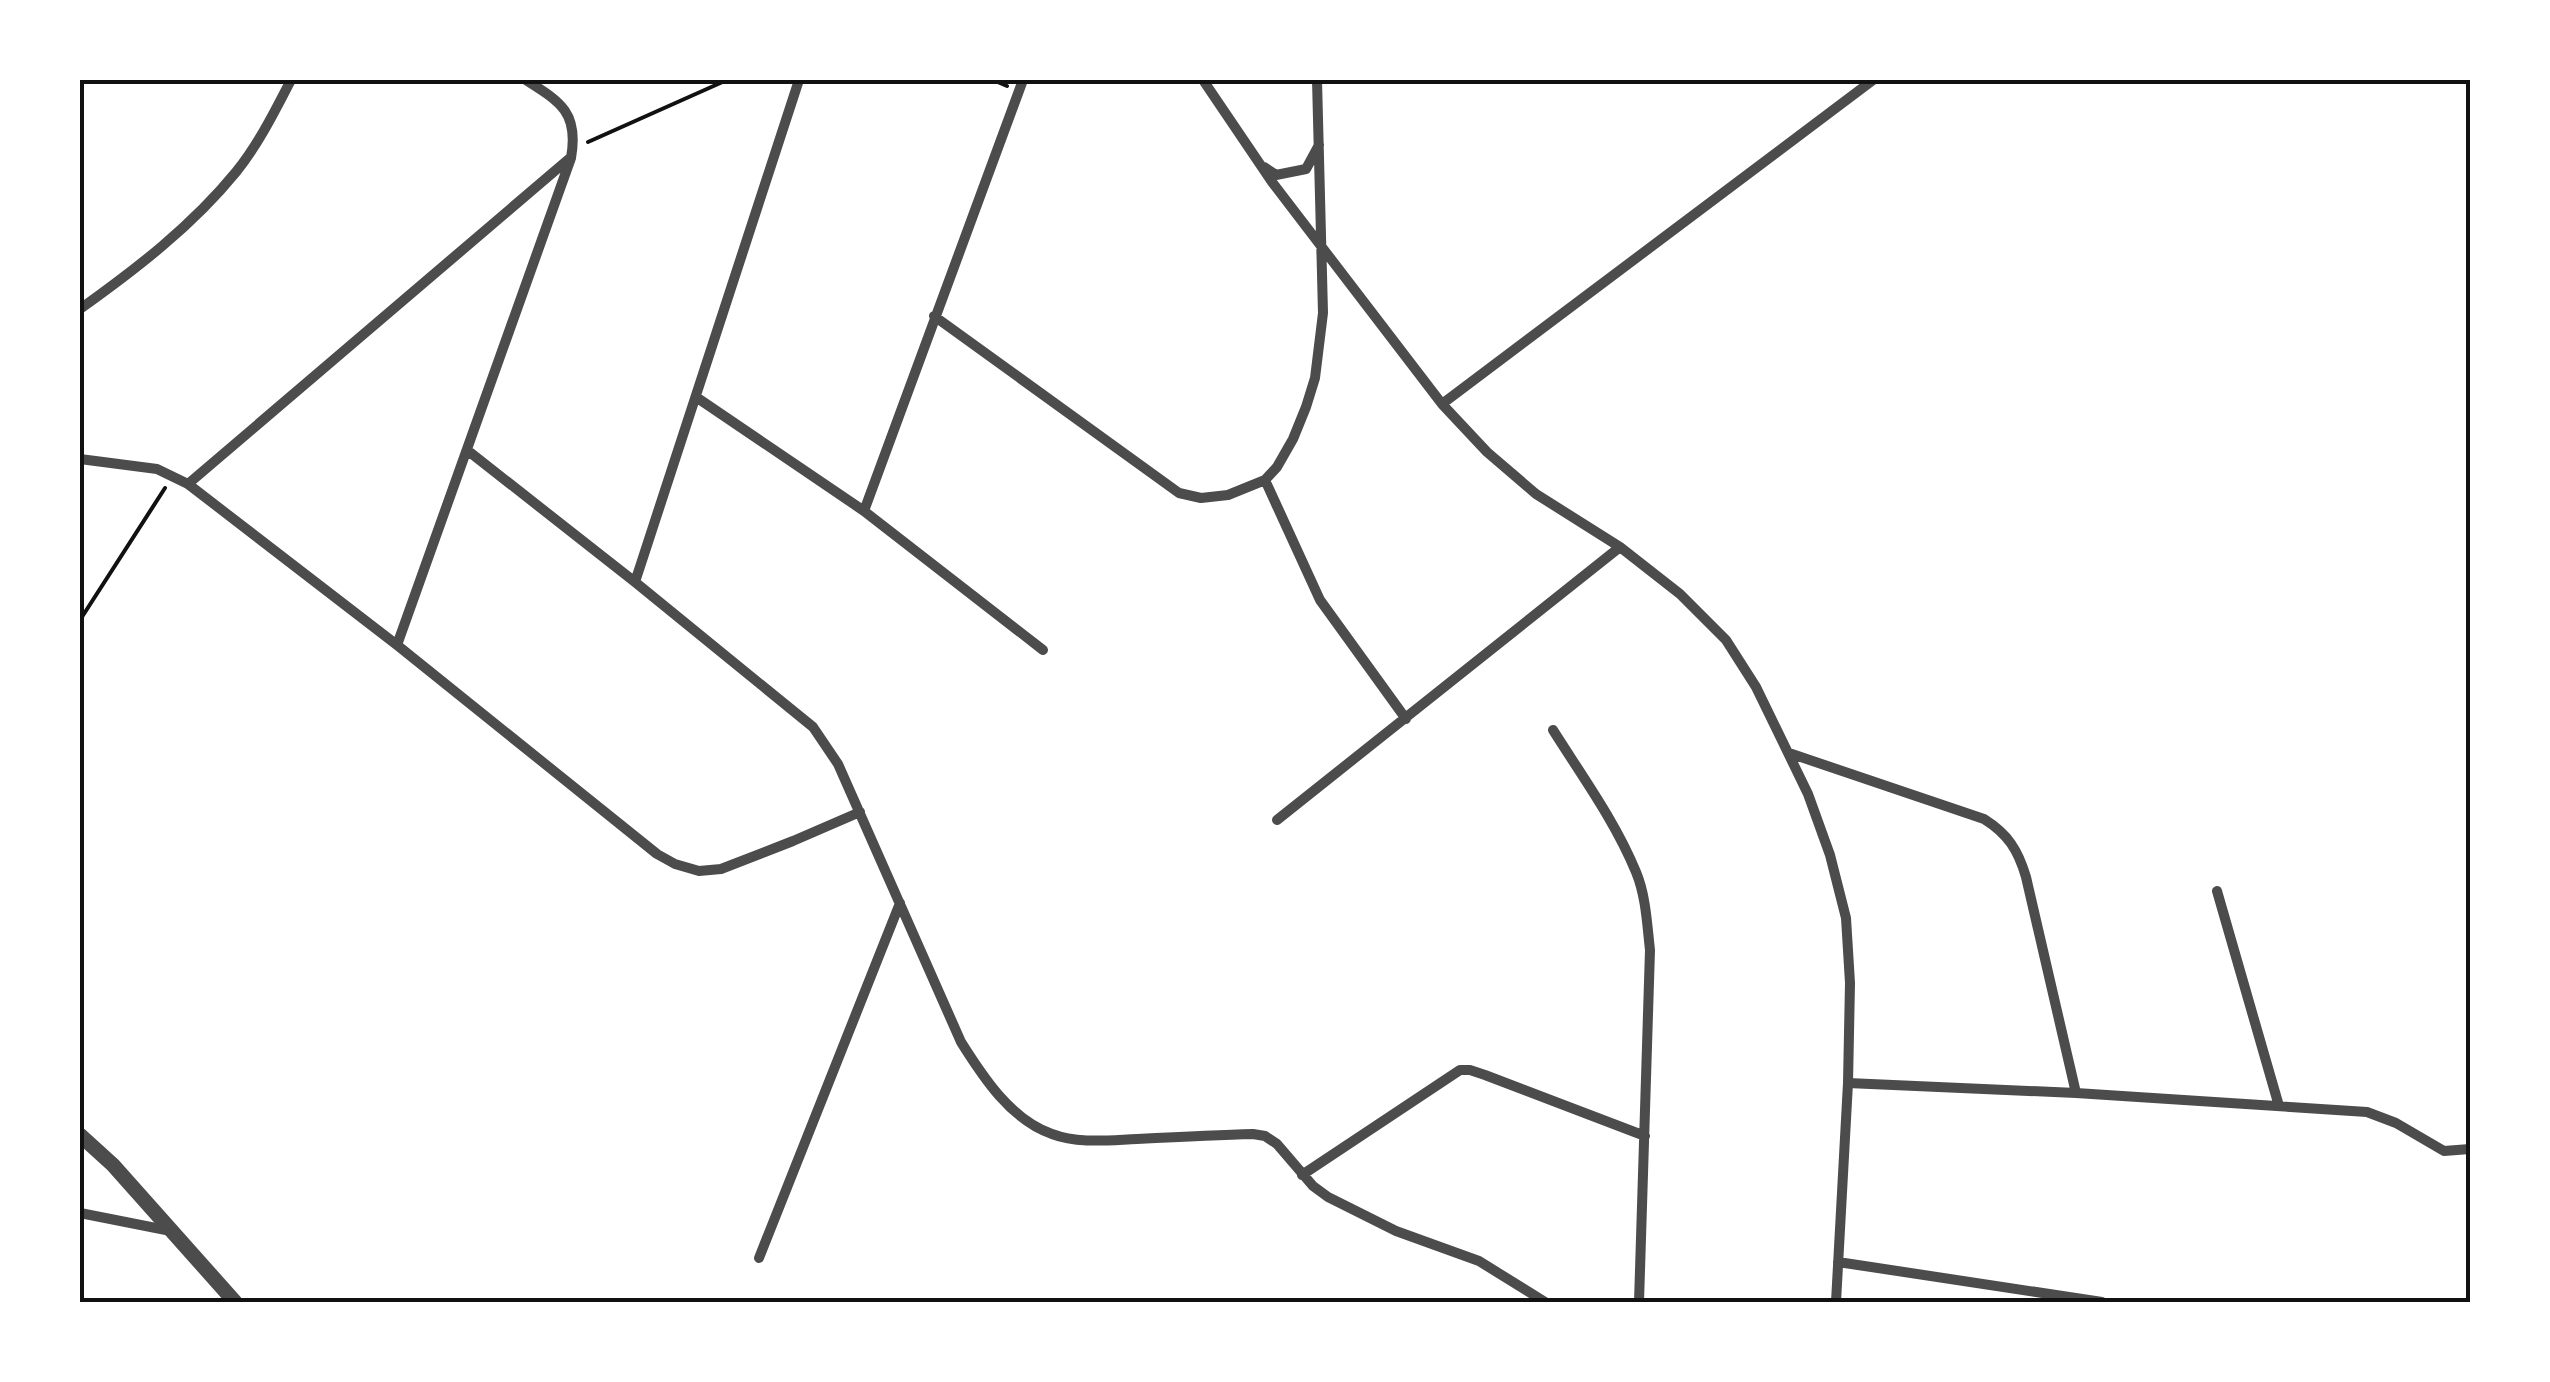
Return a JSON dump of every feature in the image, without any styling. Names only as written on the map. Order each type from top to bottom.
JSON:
[{"type":"street","points":[[80,308],[139,267],[236,172],[291,80]]},
{"type":"street","points":[[397,645],[572,152],[574,134],[566,111],[557,99],[526,80]]},
{"type":"street","points":[[635,582],[799,80]]},
{"type":"street","points":[[864,512],[1023,80]]},
{"type":"street","points":[[1203,80],[1323,252],[1442,404],[1486,452],[1536,494],[1620,547],[1680,594],[1726,640],[1756,686],[1808,794],[1830,854],[1846,918],[1850,983],[1848,1083],[1836,1302]]},
{"type":"street","points":[[934,316],[1179,493],[1201,498],[1228,495],[1265,480],[1293,439],[1315,378],[1323,313],[1317,80]]},
{"type":"street","points":[[1442,404],[1872,80]]},
{"type":"street","points":[[1259,164],[1276,175],[1306,169],[1319,144]]},
{"type":"street","points":[[188,484],[572,152]]},
{"type":"street","points":[[696,397],[864,512],[1042,650]]},
{"type":"street","points":[[467,450],[814,727],[838,764],[961,1042],[982,1076],[1030,1123],[1054,1135],[1094,1140],[1265,1136],[1289,1156],[1312,1186],[1328,1197],[1396,1231],[1479,1261],[1545,1302]]},
{"type":"street","points":[[80,458],[156,469],[188,484],[674,864],[698,871],[720,869],[860,812]]},
{"type":"street","points":[[1265,480],[1320,600],[1406,719]]},
{"type":"street","points":[[1276,820],[1620,547]]},
{"type":"street","points":[[1553,730],[1604,808],[1637,874],[1645,907],[1650,950],[1639,1302]]},
{"type":"street","points":[[1789,753],[1984,819],[2012,841],[2026,877],[2076,1093]]},
{"type":"street","points":[[2217,891],[2279,1106]]},
{"type":"street","points":[[760,1258],[900,903]]},
{"type":"street","points":[[1302,1174],[1455,1071],[1485,1075],[1645,1136]]},
{"type":"street","points":[[1848,1083],[2367,1112],[2396,1123],[2444,1151],[2470,1149]]},
{"type":"street","points":[[80,1134],[235,1302]]},
{"type":"street","points":[[80,1213],[171,1232]]},
{"type":"street","points":[[1838,1262],[2102,1302]]},
{"type":"path","points":[[572,152],[727,80]]},
{"type":"path","points":[[80,620],[173,476]]}]
